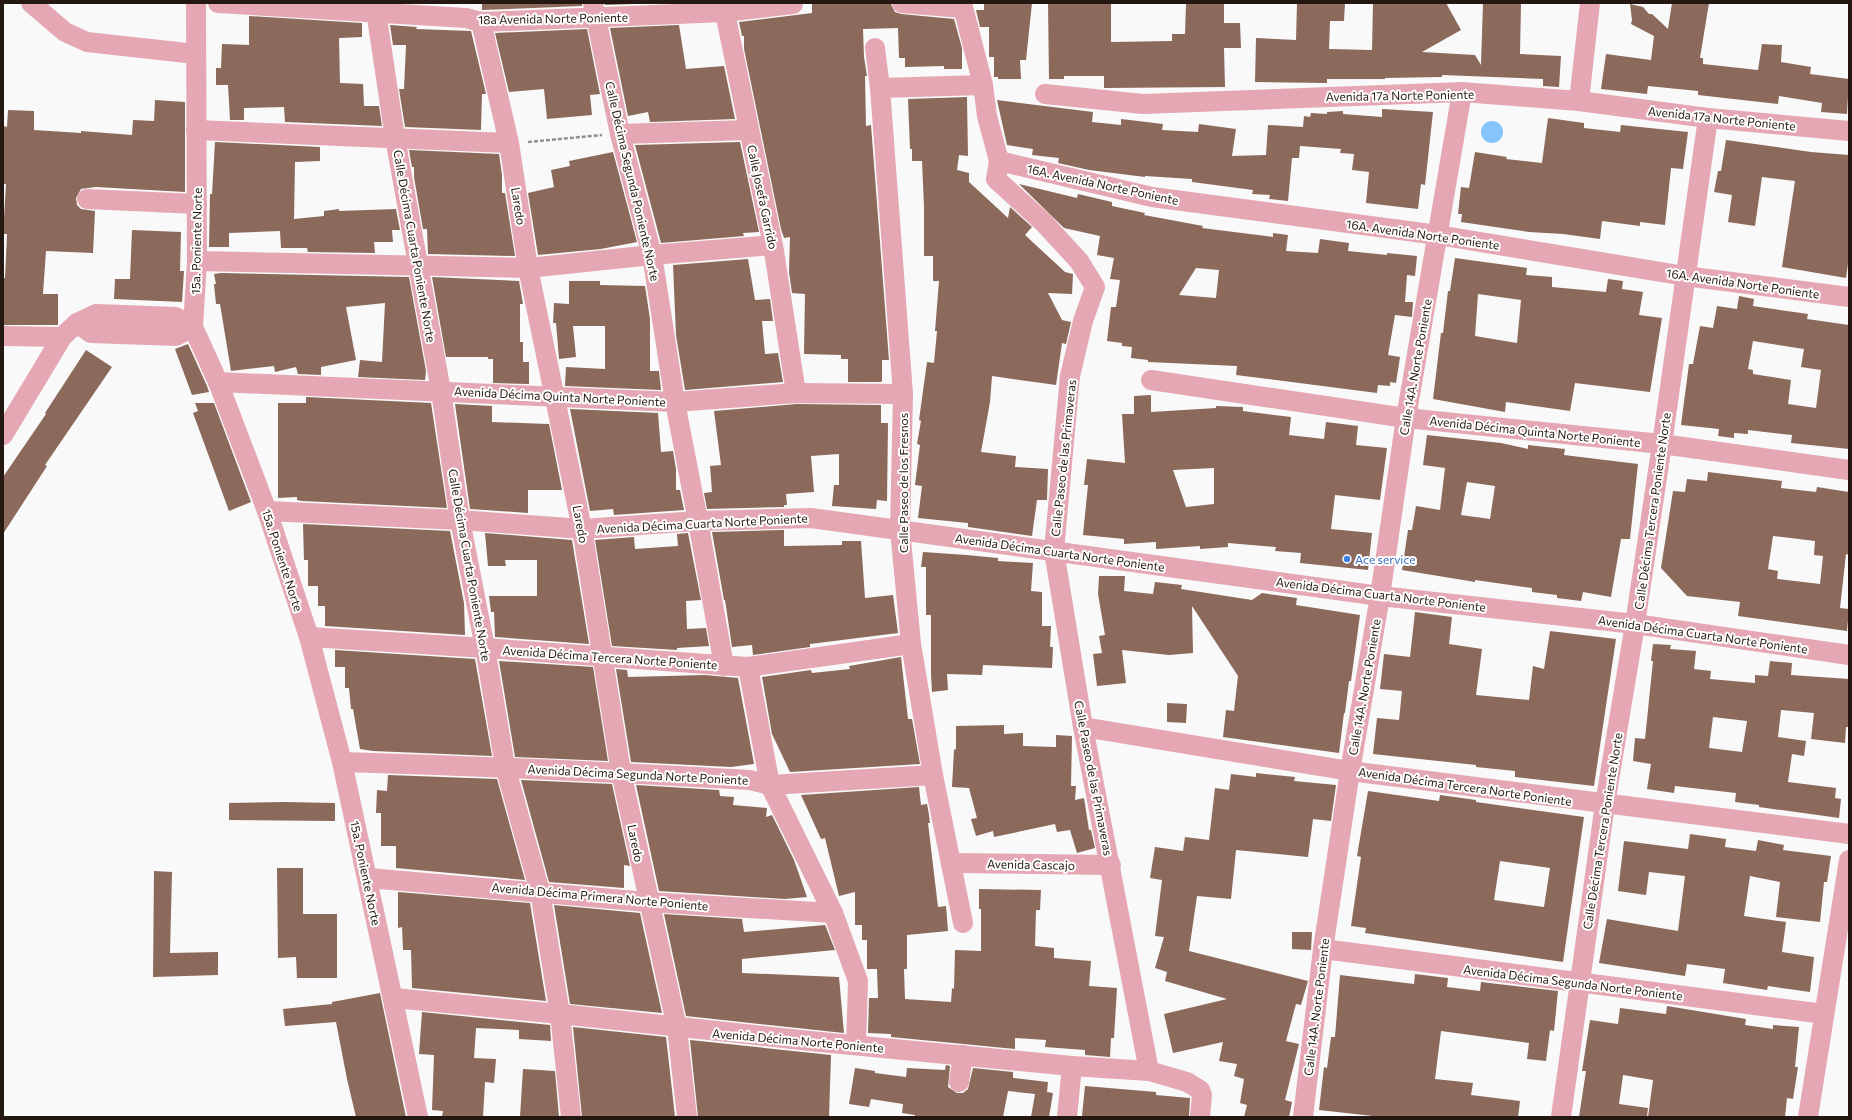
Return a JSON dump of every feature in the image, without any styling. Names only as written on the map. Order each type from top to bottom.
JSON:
[{"type":"street","points":[[31,3],[65,32],[87,42],[196,54]]},
{"type":"street","name":"15a. Poniente Norte","points":[[196,3],[197,261],[193,327],[218,382],[267,510],[309,637],[342,762],[394,998],[418,1117]]},
{"type":"street","name":"18a Avenida Norte Poniente","points":[[218,3],[470,14],[793,4]]},
{"type":"street","points":[[902,3],[962,6]]},
{"type":"street","points":[[1579,101],[1590,3]]},
{"type":"street","name":"Calle Paseo de las Primaveras","points":[[962,6],[983,85],[987,116],[999,161],[996,179],[1043,222],[1079,261],[1095,287],[1083,321],[1070,376],[1054,551],[1083,727],[1111,865],[1149,1072]]},
{"type":"street","name":"Calle Josefa Garrido","points":[[724,7],[773,245],[796,393]]},
{"type":"street","name":"Calle Décima Cuarta Poniente Norte","points":[[376,11],[395,138],[441,390],[460,520],[485,648],[505,766],[540,892],[560,1014],[571,1117]]},
{"type":"street","name":"Calle Décima Segunda Poniente Norte","points":[[594,11],[620,134],[652,255],[675,402],[724,666]]},
{"type":"street","name":"Laredo","points":[[470,14],[509,143],[528,268],[582,529],[621,772],[648,902],[677,1028]]},
{"type":"street","name":"Calle Paseo de los Fresnos","points":[[875,48],[880,88],[903,394],[900,530],[911,644],[932,775],[963,923]]},
{"type":"street","points":[[880,88],[983,85]]},
{"type":"street","name":"Avenida 17a Norte Poniente","points":[[1045,94],[1143,104],[1462,92],[1579,101],[1708,118],[1849,131]]},
{"type":"street","name":"Calle 14A. Norte Poniente","points":[[1303,1117],[1323,949],[1350,771],[1380,596],[1406,418],[1462,92]]},
{"type":"street","name":"Calle Décima Tercera Poniente Norte","points":[[1561,1117],[1604,804],[1635,624],[1708,118]]},
{"type":"street","points":[[196,130],[509,143]]},
{"type":"street","points":[[620,134],[749,130]]},
{"type":"street","name":"16A. Avenida Norte Poniente","points":[[999,161],[1152,197],[1438,235],[1684,276],[1849,297]]},
{"type":"street","points":[[87,199],[197,204]]},
{"type":"street","points":[[197,261],[528,268],[652,255],[773,245]]},
{"type":"street","points":[[3,435],[62,337],[78,323],[96,314],[176,317],[193,327]]},
{"type":"street","points":[[3,336],[62,337]]},
{"type":"street","name":"Avenida Décima Quinta Norte Poniente","points":[[1151,380],[1406,418],[1662,444],[1849,470]]},
{"type":"street","name":"Avenida Décima Quinta Norte Poniente","points":[[218,382],[441,390],[555,398],[675,402],[796,393],[903,394]]},
{"type":"street","name":"Avenida Décima Cuarta Norte Poniente","points":[[267,510],[460,520],[582,529],[698,521],[811,518],[1380,596],[1635,624],[1849,655]]},
{"type":"street","name":"Avenida Décima Tercera Norte Poniente","points":[[309,637],[748,667],[911,644]]},
{"type":"street","points":[[748,667],[770,785],[833,913],[858,981],[856,1045]]},
{"type":"street","name":"Avenida Décima Tercera Norte Poniente","points":[[1083,727],[1350,771],[1849,834]]},
{"type":"street","name":"Avenida Décima Segunda Norte Poniente","points":[[342,762],[505,766],[621,772],[750,780],[770,785],[932,775]]},
{"type":"street","points":[[1808,1117],[1849,860]]},
{"type":"street","name":"Avenida Cascajo","points":[[951,862],[1111,865]]},
{"type":"street","name":"Avenida Décima Primera Norte Poniente","points":[[368,878],[648,902],[833,913]]},
{"type":"street","name":"Avenida Décima Segunda Norte Poniente","points":[[1323,949],[1824,1014]]},
{"type":"street","name":"Avenida Décima Norte Poniente","points":[[394,998],[560,1014],[677,1028],[1149,1072],[1187,1082],[1200,1090],[1202,1094],[1200,1117]]},
{"type":"street","points":[[677,1028],[687,1117]]},
{"type":"street","points":[[959,1082],[963,1055]]},
{"type":"street","points":[[1067,1117],[1072,1066]]},
{"type":"path","points":[[509,143],[620,134]]},
{"type":"water","points":[[1492,121],[1500,124],[1503,132],[1500,140],[1492,143],[1484,140],[1481,132],[1484,124]]},
{"type":"building","points":[[482,3],[582,3],[582,6],[482,10]]},
{"type":"building","points":[[605,3],[664,3],[605,5]]},
{"type":"building","points":[[812,3],[891,4],[895,12],[901,14],[954,19],[962,48],[962,69],[944,69],[944,66],[905,67],[905,58],[899,58],[898,28],[863,29],[864,57],[867,76],[865,76],[866,126],[871,125],[889,360],[882,360],[881,382],[848,382],[848,359],[841,359],[841,355],[804,354],[805,294],[792,293],[789,272],[790,237],[784,238],[781,229],[744,49],[744,36],[742,36],[739,22],[812,13]]},
{"type":"building","points":[[984,3],[1032,3],[1026,60],[1020,60],[1021,79],[998,79],[998,77],[994,77],[994,57],[989,57],[989,27],[980,27],[976,10],[984,10]]},
{"type":"building","points":[[1048,3],[1111,3],[1111,42],[1172,41],[1172,34],[1185,34],[1186,3],[1224,3],[1224,23],[1240,23],[1241,48],[1224,48],[1225,87],[1104,88],[1104,76],[1064,76],[1064,79],[1049,79]]},
{"type":"building","points":[[1297,3],[1345,3],[1344,21],[1330,21],[1329,49],[1372,50],[1373,3],[1446,3],[1461,30],[1422,52],[1475,55],[1481,65],[1483,3],[1521,3],[1520,54],[1561,56],[1559,87],[1543,86],[1543,79],[1442,75],[1442,77],[1385,79],[1327,79],[1327,83],[1255,82],[1256,38],[1296,40]]},
{"type":"building","points":[[1672,3],[1709,3],[1700,58],[1703,58],[1703,64],[1758,70],[1762,44],[1782,45],[1781,62],[1811,67],[1810,74],[1849,79],[1847,114],[1821,112],[1822,103],[1779,96],[1778,104],[1698,95],[1698,91],[1648,86],[1647,94],[1601,89],[1606,54],[1651,60],[1654,36],[1631,24],[1630,4],[1643,7],[1649,14],[1652,14],[1668,29]]},
{"type":"building","points":[[249,16],[362,23],[362,37],[339,38],[340,83],[363,84],[364,106],[379,106],[382,126],[285,122],[284,107],[244,108],[244,120],[230,120],[228,85],[216,85],[216,68],[221,68],[222,44],[249,45]]},
{"type":"building","points":[[390,25],[417,27],[416,29],[471,31],[486,94],[482,94],[481,130],[405,127],[399,89],[404,89],[406,45],[393,45]]},
{"type":"building","points":[[679,25],[686,69],[724,66],[735,119],[650,122],[648,112],[628,116],[610,28]]},
{"type":"building","points":[[587,29],[600,94],[590,95],[592,115],[547,119],[544,89],[509,92],[495,33]]},
{"type":"building","points":[[967,97],[968,156],[959,155],[957,170],[969,173],[969,182],[1008,218],[1010,207],[1032,227],[1025,235],[1065,272],[1073,274],[1072,294],[1048,293],[1062,320],[1071,322],[1066,344],[1062,343],[1056,385],[992,376],[990,402],[981,452],[1016,456],[1015,467],[1048,469],[1047,500],[1037,500],[1032,536],[968,527],[968,523],[918,518],[922,486],[915,485],[920,445],[917,444],[921,421],[919,420],[927,362],[934,363],[939,281],[933,281],[933,256],[924,256],[922,161],[912,161],[912,149],[910,149],[908,99]]},
{"type":"building","points":[[155,100],[185,102],[185,192],[96,187],[81,189],[76,198],[77,205],[81,209],[95,211],[93,253],[46,251],[43,294],[58,294],[58,325],[3,325],[3,278],[5,278],[7,234],[3,234],[6,184],[3,184],[3,126],[7,127],[8,110],[34,111],[34,130],[81,133],[81,131],[132,135],[133,120],[154,121]]},
{"type":"building","points":[[997,100],[1093,112],[1092,122],[1121,125],[1121,119],[1163,124],[1162,130],[1198,132],[1199,124],[1236,129],[1232,156],[1266,155],[1268,125],[1303,127],[1304,116],[1310,117],[1311,113],[1327,114],[1327,112],[1343,111],[1343,114],[1382,117],[1382,109],[1433,112],[1425,185],[1421,184],[1418,209],[1366,203],[1369,172],[1352,170],[1354,154],[1340,153],[1341,149],[1300,146],[1299,158],[1292,158],[1288,201],[1269,199],[1270,195],[1252,194],[1253,190],[1192,182],[1192,179],[1145,177],[1089,170],[1058,163],[1059,158],[1032,155],[1033,149],[1007,145]]},
{"type":"building","points":[[1548,118],[1584,123],[1584,128],[1620,132],[1621,125],[1688,132],[1683,169],[1671,168],[1665,225],[1640,222],[1640,226],[1602,221],[1600,239],[1563,234],[1529,232],[1461,222],[1462,214],[1458,214],[1461,187],[1469,188],[1475,152],[1507,157],[1506,159],[1542,163]]},
{"type":"building","points":[[1726,140],[1811,152],[1849,155],[1849,257],[1846,278],[1782,267],[1795,181],[1762,177],[1755,226],[1728,222],[1732,195],[1714,192],[1718,171],[1721,171]]},
{"type":"building","points":[[215,142],[320,147],[320,161],[295,162],[294,219],[324,216],[324,211],[339,209],[339,211],[396,209],[400,230],[392,230],[393,242],[374,242],[375,253],[308,252],[307,248],[281,248],[280,231],[229,233],[229,247],[209,247],[210,194],[212,194]]},
{"type":"building","points":[[740,142],[759,232],[743,233],[744,236],[661,243],[635,145]]},
{"type":"building","points":[[409,150],[499,154],[502,175],[502,193],[505,193],[515,256],[428,254],[427,229],[423,229],[414,177],[414,167],[412,167]]},
{"type":"building","points":[[613,152],[637,242],[601,249],[538,255],[528,193],[554,187],[551,170],[570,166],[569,161]]},
{"type":"building","points":[[1019,184],[1077,198],[1078,194],[1112,202],[1112,206],[1145,213],[1144,215],[1203,226],[1202,228],[1273,237],[1273,233],[1288,235],[1286,251],[1318,253],[1320,239],[1349,243],[1348,251],[1417,256],[1415,276],[1407,275],[1405,302],[1413,302],[1412,317],[1395,315],[1388,355],[1400,357],[1396,383],[1390,382],[1390,386],[1378,385],[1377,393],[1236,375],[1237,366],[1148,362],[1148,360],[1131,358],[1132,347],[1122,346],[1122,343],[1107,341],[1111,307],[1116,307],[1120,280],[1110,279],[1114,258],[1097,255],[1100,236],[1064,228]],"holes":[[[1196,268],[1219,270],[1216,298],[1179,295]]]},
{"type":"building","points":[[132,230],[181,232],[180,271],[184,271],[182,302],[114,299],[115,279],[130,279]]},
{"type":"building","points":[[1455,258],[1527,268],[1526,275],[1552,277],[1552,287],[1606,292],[1608,279],[1623,281],[1622,289],[1643,292],[1639,315],[1662,318],[1650,392],[1575,383],[1570,411],[1506,402],[1505,412],[1433,399],[1441,333],[1443,333],[1448,291],[1450,291]],"holes":[[[1478,294],[1521,300],[1517,343],[1475,336]]]},
{"type":"building","points":[[748,259],[755,300],[770,299],[773,321],[762,321],[765,354],[778,353],[783,382],[685,390],[676,335],[673,265]]},
{"type":"building","points":[[214,274],[409,277],[426,371],[425,380],[358,377],[360,360],[382,362],[385,303],[346,307],[356,360],[321,367],[321,375],[298,374],[296,367],[275,372],[274,366],[231,371],[220,304],[216,304],[214,284],[216,284]]},
{"type":"building","points":[[432,277],[519,281],[523,304],[520,304],[520,342],[523,342],[523,362],[529,362],[529,384],[493,383],[493,359],[488,359],[488,357],[446,357]]},
{"type":"building","points":[[569,281],[600,281],[600,285],[645,286],[650,319],[650,371],[659,371],[661,390],[565,386],[566,367],[605,369],[605,326],[573,326],[576,357],[559,359],[556,323],[553,323],[554,303],[569,304]]},
{"type":"building","points":[[1739,296],[1754,299],[1753,306],[1808,314],[1807,319],[1849,325],[1849,449],[1791,443],[1792,435],[1748,430],[1748,434],[1734,433],[1734,438],[1718,436],[1719,429],[1681,425],[1689,364],[1693,364],[1700,326],[1713,328],[1717,306],[1737,309]],"holes":[[[1753,341],[1804,349],[1801,367],[1821,370],[1816,408],[1788,404],[1791,380],[1753,374],[1753,370],[1748,369]]]},
{"type":"building","points":[[188,344],[209,392],[192,395],[175,349]]},
{"type":"building","points":[[86,350],[112,367],[45,465],[47,466],[3,534],[3,477],[46,414],[45,413]]},
{"type":"building","points":[[1151,395],[1151,412],[1216,408],[1216,406],[1243,407],[1243,411],[1291,417],[1289,435],[1324,439],[1326,422],[1358,426],[1356,445],[1387,448],[1380,500],[1335,495],[1331,529],[1372,533],[1368,570],[1300,563],[1301,553],[1275,551],[1276,547],[1228,543],[1228,547],[1200,549],[1200,546],[1156,549],[1156,542],[1124,544],[1124,539],[1083,535],[1088,485],[1084,485],[1087,459],[1125,463],[1122,414],[1134,414],[1134,396]],"holes":[[[1214,468],[1214,504],[1186,507],[1173,470]]]},
{"type":"building","points":[[306,397],[431,403],[447,508],[302,501],[297,500],[297,497],[278,498],[278,403],[306,403]]},
{"type":"building","points":[[195,403],[214,403],[251,502],[229,511],[193,413],[198,411]]},
{"type":"building","points":[[455,404],[492,406],[492,422],[549,424],[562,490],[528,490],[528,513],[470,509]]},
{"type":"building","points":[[796,404],[881,405],[881,423],[888,423],[887,501],[877,500],[876,509],[832,506],[834,485],[839,485],[839,454],[811,456],[814,492],[786,494],[787,505],[784,505],[784,507],[707,509],[704,493],[712,492],[710,466],[721,465],[714,411]]},
{"type":"building","points":[[570,409],[658,413],[661,452],[673,451],[676,469],[676,490],[680,490],[684,510],[614,515],[613,509],[590,511]]},
{"type":"building","points":[[1427,435],[1501,443],[1528,449],[1528,445],[1565,449],[1564,455],[1638,464],[1630,539],[1621,539],[1611,597],[1583,592],[1581,601],[1557,598],[1557,595],[1532,592],[1532,588],[1475,580],[1475,582],[1402,570],[1408,530],[1412,530],[1416,506],[1440,510],[1445,468],[1423,465]],"holes":[[[1467,482],[1495,486],[1490,519],[1461,515]]]},
{"type":"building","points":[[1708,472],[1782,481],[1781,488],[1816,492],[1817,487],[1849,492],[1849,555],[1846,554],[1840,608],[1849,609],[1847,631],[1738,616],[1740,602],[1687,596],[1661,568],[1673,491],[1685,492],[1687,479],[1707,481]],"holes":[[[1773,536],[1815,541],[1814,555],[1823,556],[1820,584],[1777,579],[1778,571],[1768,569]]]},
{"type":"building","points":[[303,524],[450,531],[464,603],[465,635],[325,626],[325,606],[318,606],[318,586],[308,586],[308,560],[304,560]]},
{"type":"building","points":[[784,530],[784,546],[842,545],[842,541],[861,541],[865,598],[893,595],[898,633],[810,644],[810,647],[753,655],[752,645],[732,647],[712,532]]},
{"type":"building","points":[[485,533],[572,540],[589,644],[495,637],[494,612],[491,612],[489,596],[537,596],[537,560],[505,560],[506,566],[488,566]]},
{"type":"building","points":[[688,533],[701,600],[686,601],[687,629],[706,628],[709,646],[677,648],[677,650],[612,646],[595,540],[634,537],[635,549],[678,546],[677,534]]},
{"type":"building","points":[[923,552],[998,558],[998,561],[1033,563],[1031,591],[1042,592],[1042,626],[1051,626],[1050,647],[1053,647],[1052,668],[983,665],[982,675],[947,674],[948,690],[932,692],[931,615],[926,615],[926,567],[921,567]]},
{"type":"building","points":[[1099,576],[1125,576],[1124,591],[1153,594],[1155,582],[1182,585],[1181,589],[1252,600],[1262,593],[1297,598],[1296,605],[1360,615],[1339,753],[1223,737],[1226,710],[1234,711],[1238,676],[1192,606],[1193,653],[1169,655],[1122,650],[1126,683],[1097,686],[1093,654],[1102,653],[1099,636],[1105,635],[1098,594]]},
{"type":"building","points":[[1415,612],[1452,617],[1449,644],[1482,649],[1476,695],[1529,700],[1533,666],[1544,669],[1550,631],[1616,639],[1594,786],[1515,777],[1515,771],[1476,767],[1476,765],[1373,754],[1377,718],[1399,720],[1402,691],[1380,689],[1384,654],[1410,657]]},
{"type":"building","points":[[1653,644],[1671,645],[1670,649],[1696,651],[1694,669],[1711,671],[1710,679],[1755,683],[1755,675],[1768,676],[1770,661],[1792,663],[1791,675],[1849,679],[1849,727],[1846,727],[1845,743],[1811,739],[1814,713],[1781,710],[1778,737],[1806,741],[1804,756],[1792,754],[1788,782],[1836,788],[1835,798],[1841,799],[1839,818],[1759,807],[1759,805],[1735,802],[1736,793],[1675,786],[1674,793],[1647,789],[1651,764],[1633,761],[1635,738],[1645,739],[1653,661],[1651,661]],"holes":[[[1713,717],[1747,721],[1742,752],[1709,748]]]},
{"type":"building","points":[[335,650],[475,659],[492,756],[373,751],[360,749],[353,709],[351,709],[349,688],[345,688],[345,667],[335,667]]},
{"type":"building","points":[[901,657],[908,719],[912,719],[920,764],[790,772],[772,734],[762,677],[811,670],[812,673],[850,669],[849,666]]},
{"type":"building","points":[[499,661],[593,667],[608,761],[515,757]]},
{"type":"building","points":[[616,669],[627,670],[628,677],[705,675],[738,678],[754,764],[731,767],[631,762]]},
{"type":"building","points":[[1167,703],[1187,704],[1186,723],[1167,722]]},
{"type":"building","points":[[1004,725],[1004,734],[1023,733],[1023,746],[1056,747],[1056,735],[1072,736],[1071,786],[1076,786],[1075,800],[1084,798],[1089,830],[1091,830],[1095,848],[1077,853],[1070,830],[1057,832],[1055,824],[994,837],[993,831],[976,836],[971,819],[977,818],[969,788],[952,787],[954,750],[956,749],[956,726]]},
{"type":"building","points":[[1256,773],[1295,777],[1294,781],[1336,785],[1331,821],[1313,819],[1308,857],[1236,850],[1231,899],[1197,896],[1189,951],[1308,981],[1301,1005],[1296,1004],[1286,1041],[1299,1044],[1285,1100],[1292,1102],[1289,1117],[1244,1117],[1247,1105],[1240,1103],[1244,1079],[1234,1076],[1237,1064],[1219,1061],[1223,1042],[1173,1053],[1164,1014],[1227,999],[1165,981],[1167,972],[1155,968],[1164,937],[1155,936],[1162,880],[1150,878],[1155,847],[1183,851],[1185,837],[1209,840],[1215,788],[1229,790],[1231,774],[1256,777]]},
{"type":"building","points":[[388,775],[497,779],[525,880],[396,868],[396,846],[381,846],[381,813],[376,813],[377,790],[387,791]]},
{"type":"building","points":[[521,780],[612,784],[630,866],[624,865],[624,888],[549,882]]},
{"type":"building","points":[[636,785],[719,790],[720,796],[734,797],[733,805],[767,808],[766,817],[772,815],[794,860],[807,897],[785,899],[659,891]]},
{"type":"building","points":[[919,787],[921,805],[927,804],[929,815],[930,823],[928,823],[938,907],[946,906],[948,931],[907,935],[907,969],[904,969],[905,999],[951,1002],[952,988],[954,989],[955,950],[981,951],[981,909],[979,909],[979,889],[1041,890],[1040,910],[1036,910],[1035,946],[1054,948],[1054,958],[1091,961],[1089,986],[1117,988],[1114,1038],[1111,1038],[1110,1057],[1085,1055],[1085,1050],[1045,1047],[1046,1040],[1015,1038],[1015,1049],[891,1037],[891,1034],[868,1033],[869,998],[878,998],[877,969],[867,969],[867,940],[862,940],[862,925],[855,925],[855,892],[839,896],[825,838],[821,839],[801,795]]},
{"type":"building","points":[[1368,791],[1439,801],[1440,795],[1476,800],[1476,802],[1584,817],[1563,962],[1365,933],[1366,928],[1351,926],[1361,857],[1357,856]],"holes":[[[1500,861],[1550,868],[1544,907],[1494,900]]]},
{"type":"building","points":[[229,803],[335,803],[335,821],[229,820]]},
{"type":"building","points":[[1690,834],[1726,839],[1725,847],[1756,851],[1758,840],[1784,845],[1783,850],[1831,856],[1827,882],[1824,882],[1820,922],[1776,917],[1780,882],[1750,876],[1744,916],[1786,922],[1782,952],[1814,957],[1810,992],[1768,986],[1767,990],[1723,983],[1725,969],[1687,964],[1685,976],[1599,963],[1607,919],[1678,931],[1685,876],[1649,872],[1646,895],[1618,891],[1624,841],[1688,849]]},
{"type":"building","points":[[277,868],[303,868],[303,914],[337,914],[337,978],[297,978],[296,957],[278,958]]},
{"type":"building","points":[[154,871],[172,872],[170,953],[218,952],[218,975],[153,977]]},
{"type":"building","points":[[398,892],[530,903],[546,1001],[412,988],[411,950],[403,950],[402,927],[398,928]]},
{"type":"building","points":[[554,905],[640,913],[662,1013],[570,1004]]},
{"type":"building","points":[[664,914],[742,919],[744,932],[825,925],[835,950],[742,959],[742,973],[839,977],[844,1033],[686,1016]]},
{"type":"building","points":[[1292,932],[1312,932],[1311,950],[1292,949]]},
{"type":"building","points":[[1415,974],[1448,978],[1447,987],[1480,991],[1481,982],[1558,991],[1554,1031],[1550,1030],[1546,1061],[1527,1059],[1529,1043],[1441,1031],[1435,1079],[1473,1083],[1471,1095],[1520,1101],[1518,1117],[1382,1117],[1319,1110],[1324,1067],[1327,1068],[1331,1037],[1335,1037],[1340,975],[1414,984]]},
{"type":"building","points":[[380,993],[406,1117],[356,1117],[336,1022],[285,1026],[283,1009],[332,1004],[332,1002]]},
{"type":"building","points":[[1667,1006],[1746,1019],[1745,1025],[1773,1029],[1773,1025],[1799,1027],[1795,1067],[1798,1067],[1793,1099],[1787,1098],[1785,1117],[1648,1117],[1653,1080],[1623,1075],[1619,1104],[1648,1108],[1647,1117],[1579,1117],[1586,1071],[1582,1071],[1590,1020],[1618,1024],[1620,1008],[1666,1014]]},
{"type":"building","points":[[422,1012],[550,1025],[551,1041],[519,1039],[519,1030],[476,1028],[474,1058],[496,1059],[494,1083],[485,1082],[483,1117],[442,1117],[443,1111],[432,1110],[434,1055],[419,1054]]},
{"type":"building","points":[[573,1027],[666,1037],[675,1117],[582,1117]]},
{"type":"building","points":[[690,1040],[831,1055],[829,1117],[698,1117]]},
{"type":"building","points":[[946,1065],[950,1066],[948,1087],[957,1093],[963,1093],[968,1089],[973,1068],[1013,1072],[1013,1078],[1048,1082],[1047,1092],[1053,1093],[1049,1117],[1031,1117],[1035,1094],[1008,1091],[1003,1117],[915,1117],[915,1115],[902,1113],[903,1104],[871,1099],[869,1107],[849,1104],[855,1068],[875,1071],[875,1073],[906,1077],[907,1068],[945,1070]]},
{"type":"building","points":[[523,1069],[555,1071],[559,1117],[520,1117]]},
{"type":"building","points":[[1085,1086],[1156,1092],[1156,1095],[1190,1098],[1189,1117],[1082,1116]]},
{"type":"place","name":"Ace service","points":[[1347,559]]}]
